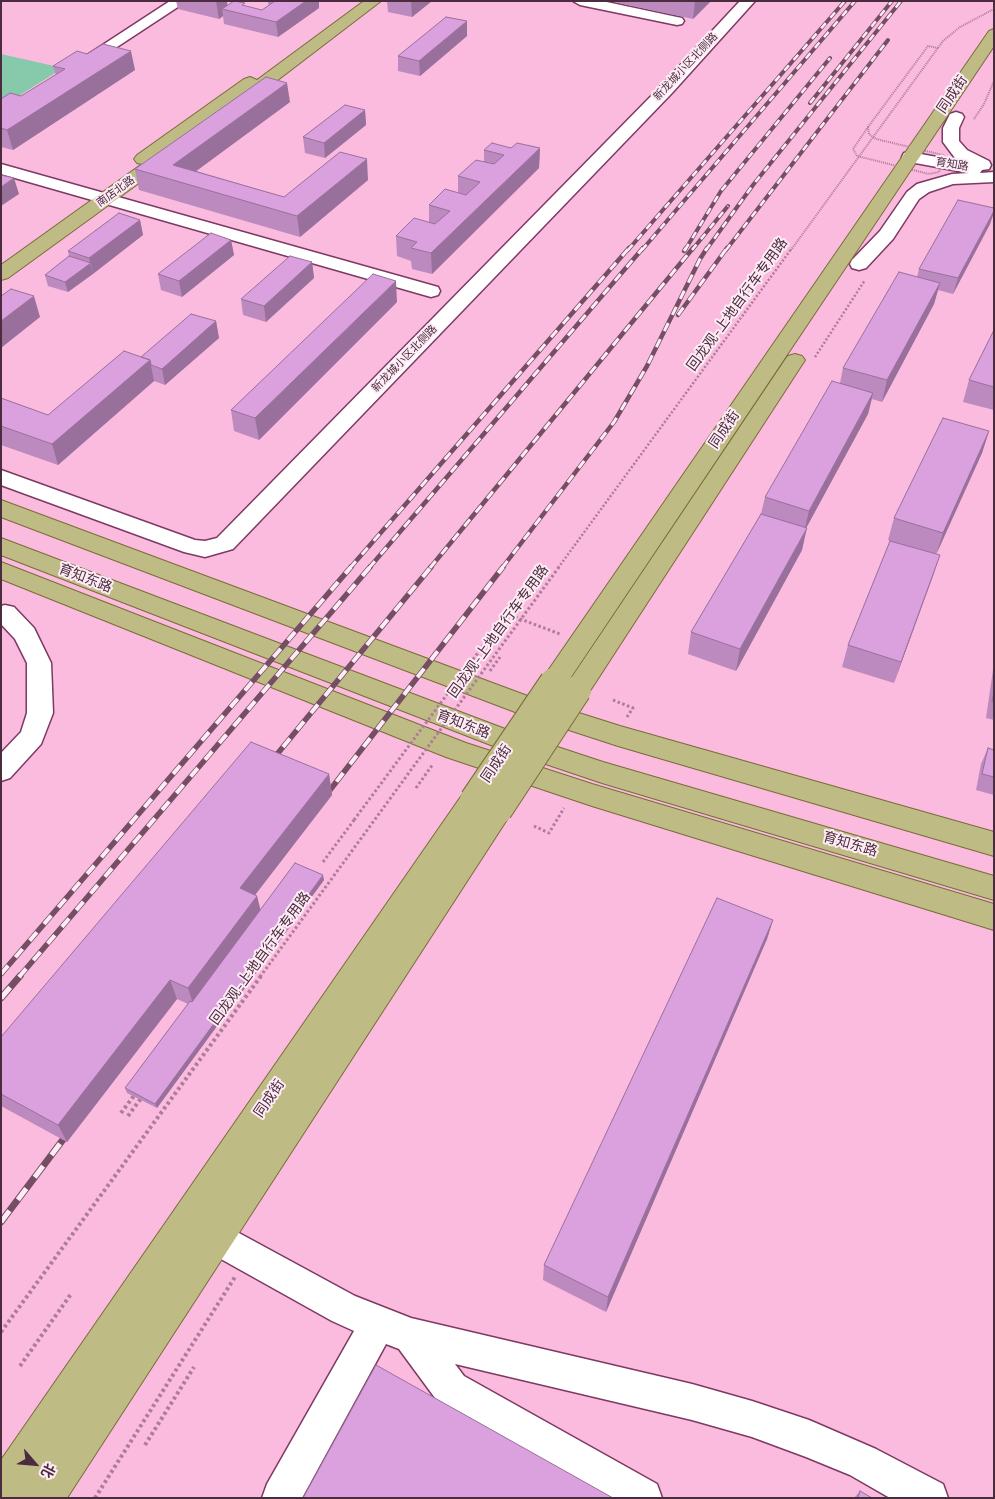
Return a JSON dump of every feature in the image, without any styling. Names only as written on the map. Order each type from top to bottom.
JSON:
[{"type":"main road","name":"南店北路","points":[[1,274],[360,1]]},
{"type":"main road","name":"南店北路","points":[[1,261],[100,197],[374,1]]},
{"type":"main road","name":"同成街","points":[[43,1498],[215,1237],[486,805],[913,154],[994,34]]},
{"type":"main road","name":"同成街","points":[[565,686],[859,264],[913,154],[963,121],[994,60]]},
{"type":"main road","points":[[1,508],[532,708],[626,738],[994,844]]},
{"type":"main road","name":"育知东路","points":[[1,526],[484,710],[561,737],[660,768],[994,862]]},
{"type":"main road","name":"育知东路","points":[[1,546],[510,742],[602,772],[994,888]]},
{"type":"main road","points":[[1,570],[456,750],[583,792],[994,917]]},
{"type":"main road","name":"同成街","points":[[1,1495],[486,805]]},
{"type":"street","points":[[66,74],[180,1]]},
{"type":"street","points":[[580,1],[677,22]]},
{"type":"street","name":"新龙城小区北侧路","points":[[1,477],[192,547],[211,549],[225,544],[666,90],[748,1]]},
{"type":"street","points":[[963,121],[950,131],[953,145],[971,160],[994,168]]},
{"type":"street","name":"育知路","points":[[913,154],[994,172]]},
{"type":"street","points":[[1,169],[431,291]]},
{"type":"street","points":[[859,264],[887,235],[909,201],[923,188],[952,179],[994,177]]},
{"type":"street","points":[[1,771],[32,737],[40,713],[39,663],[25,634],[5,613]]},
{"type":"street","points":[[215,1237],[344,1309],[377,1324],[411,1336],[692,1402],[752,1420],[809,1439],[863,1462],[929,1498]]},
{"type":"street","points":[[280,1498],[377,1324]]},
{"type":"street","points":[[411,1336],[451,1389],[643,1498]]},
{"type":"path","name":"回龙观-上地自行车专用路","points":[[1,1332],[938,48],[955,30],[994,9]]},
{"type":"path","points":[[888,164],[860,157],[853,151],[868,127],[928,46],[938,48]]},
{"type":"path","points":[[963,121],[984,104],[994,81]]},
{"type":"path","points":[[868,127],[868,133],[873,138],[913,154]]},
{"type":"path","points":[[323,862],[507,614],[563,636]]},
{"type":"path","points":[[489,672],[500,657]]},
{"type":"path","points":[[613,700],[633,708],[627,718]]},
{"type":"path","points":[[416,788],[435,761]]},
{"type":"path","points":[[534,826],[549,833],[566,805]]},
{"type":"path","points":[[121,1113],[138,1090]]},
{"type":"path","points":[[128,1116],[145,1093]]},
{"type":"path","points":[[20,1366],[71,1294]]},
{"type":"path","points":[[145,1445],[194,1367]]},
{"type":"green space","points":[[1,54],[63,68],[1,107]]},
{"type":"building","points":[[234,1],[262,10],[275,1],[306,1],[276,22],[222,9]]},
{"type":"building","points":[[446,17],[467,21],[419,61],[398,56]]},
{"type":"building","points":[[103,44],[131,51],[7,130],[1,128],[1,99],[10,93],[21,96],[65,69],[53,66],[77,51],[87,54]]},
{"type":"building","points":[[266,77],[287,83],[173,165],[284,197],[340,152],[367,159],[297,216],[135,169]]},
{"type":"building","points":[[345,105],[365,110],[324,143],[303,137]]},
{"type":"building","points":[[492,143],[511,148],[517,143],[540,148],[431,253],[411,248],[417,242],[396,236],[414,218],[435,224],[450,211],[429,205],[445,189],[466,195],[480,182],[458,176],[476,160],[494,164],[504,155],[484,150]]},
{"type":"building","points":[[1,175],[14,178],[1,187]]},
{"type":"building","points":[[958,200],[994,208],[994,211],[958,278],[919,269]]},
{"type":"building","points":[[119,213],[140,220],[89,258],[68,251]]},
{"type":"building","points":[[211,233],[231,240],[179,281],[158,274]]},
{"type":"building","points":[[69,256],[91,263],[65,282],[45,275]]},
{"type":"building","points":[[290,256],[312,262],[264,306],[241,299]]},
{"type":"building","points":[[899,272],[940,283],[887,380],[843,368]]},
{"type":"building","points":[[373,274],[396,281],[255,418],[231,410]]},
{"type":"building","points":[[11,289],[34,296],[1,321],[1,296]]},
{"type":"building","points":[[191,314],[216,321],[162,369],[151,365],[150,360],[141,357]]},
{"type":"building","points":[[994,330],[994,387],[969,380]]},
{"type":"building","points":[[124,351],[150,360],[52,444],[1,426],[1,398],[48,415]]},
{"type":"building","points":[[832,381],[873,393],[809,511],[765,497]]},
{"type":"building","points":[[943,418],[989,431],[943,533],[894,518]]},
{"type":"building","points":[[761,514],[807,528],[740,649],[691,632]]},
{"type":"building","points":[[890,541],[940,555],[901,662],[848,645]]},
{"type":"building","points":[[251,742],[329,774],[240,888],[257,896],[188,988],[170,980],[58,1125],[1,1094],[1,1037]]},
{"type":"building","points":[[988,748],[994,750],[994,777],[982,774]]},
{"type":"building","points":[[295,863],[323,875],[155,1104],[125,1088],[190,1001],[192,1002]]},
{"type":"building","points":[[717,898],[773,920],[608,1297],[544,1265]]},
{"type":"building","points":[[376,1365],[613,1498],[303,1498]]},
{"type":"building","points":[[860,1491],[872,1498],[858,1498]]},
{"type":"railway","points":[[628,250],[845,1]]},
{"type":"railway","points":[[642,250],[855,1]]},
{"type":"railway","points":[[810,103],[892,1]]},
{"type":"railway","points":[[706,250],[753,185],[901,1]]},
{"type":"railway","points":[[726,250],[888,40]]},
{"type":"railway","points":[[685,250],[721,191],[830,58]]},
{"type":"railway","points":[[692,250],[728,206]]},
{"type":"railway","points":[[350,568],[629,248]]},
{"type":"railway","points":[[369,568],[643,248]]},
{"type":"railway","points":[[430,568],[693,248]]},
{"type":"railway","points":[[502,568],[614,422],[647,366],[707,248]]},
{"type":"railway","points":[[678,315],[727,248]]},
{"type":"railway","points":[[1,974],[351,567]]},
{"type":"railway","points":[[19,977],[370,567]]},
{"type":"railway","points":[[269,764],[431,567]]},
{"type":"railway","points":[[323,799],[503,567]]},
{"type":"railway","points":[[1,998],[20,976]]},
{"type":"railway","points":[[1,1222],[71,1129]]}]
